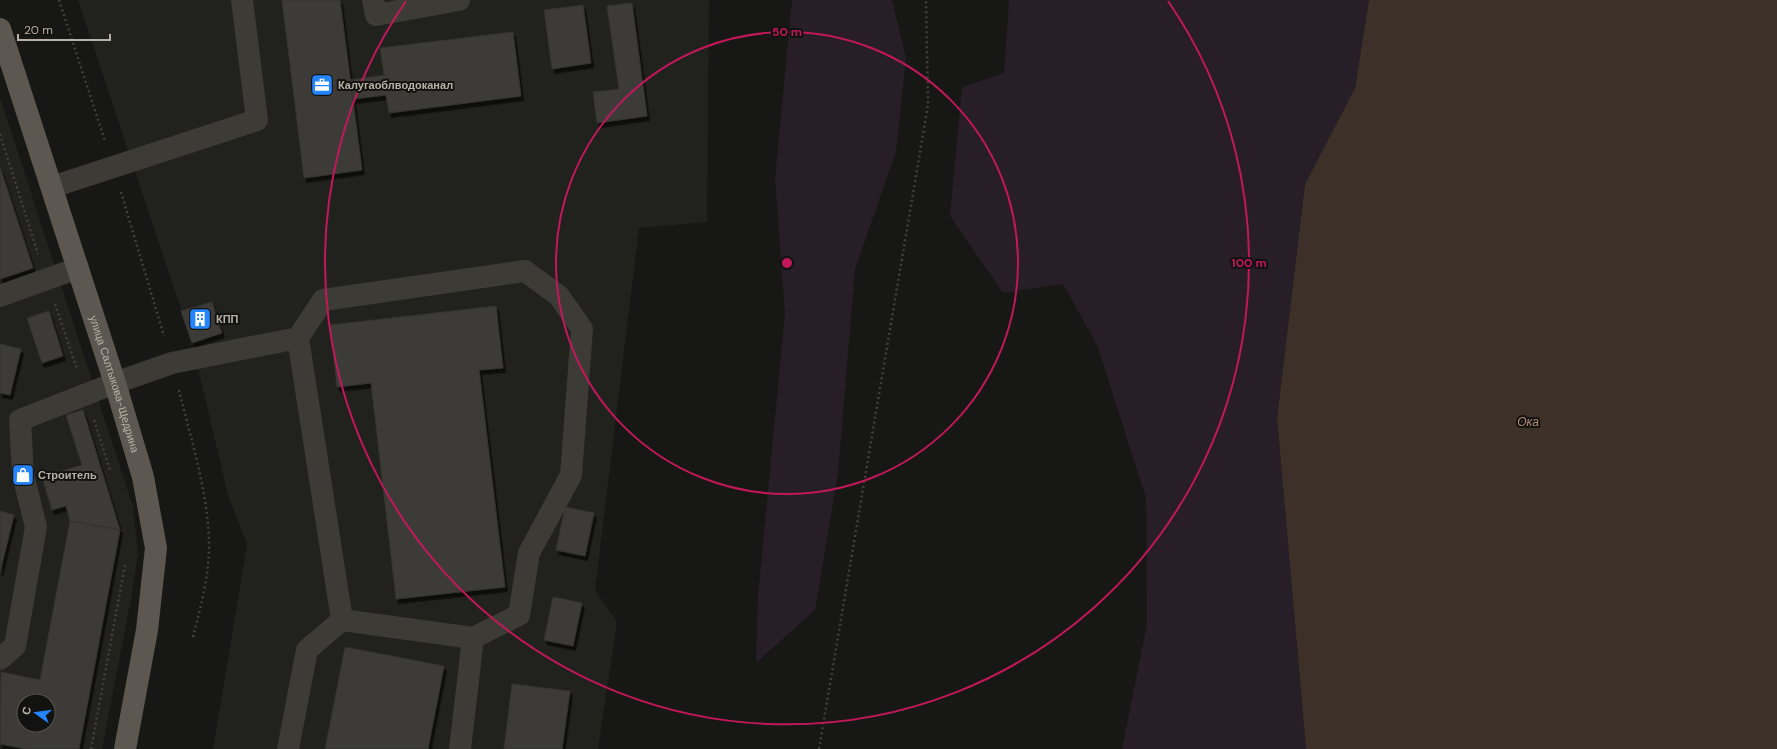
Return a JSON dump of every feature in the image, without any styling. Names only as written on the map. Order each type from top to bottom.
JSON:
[{"type":"main road","name":"улица Салтыкова-Щедрина","points":[[0,29],[115,383],[143,477],[156,548],[148,630],[125,749]]},
{"type":"lane","points":[[52,187],[257,120],[242,0]]},
{"type":"lane","points":[[373,0],[376,15],[459,0]]},
{"type":"lane","points":[[0,296],[78,268]]},
{"type":"lane","points":[[288,749],[307,650],[342,620],[473,638],[519,615],[529,553],[571,475],[582,329],[559,296],[524,271],[323,300],[298,338],[342,620]]},
{"type":"lane","points":[[0,659],[15,646],[36,527],[23,475],[20,420],[115,383],[172,363],[298,338]]},
{"type":"lane","points":[[460,749],[473,638]]},
{"type":"path","points":[[59,0],[114,167],[172,363],[207,508],[209,551],[201,608],[192,640]]},
{"type":"path","points":[[819,749],[928,105],[926,0]]},
{"type":"path","points":[[0,134],[112,474]]},
{"type":"path","points":[[91,749],[125,563]]},
{"type":"shaded area","points":[[78,0],[709,0],[707,222],[639,228],[595,590],[617,622],[598,749],[213,749],[247,544],[228,495],[192,343]]},
{"type":"shaded area","points":[[792,0],[892,0],[906,58],[896,152],[855,269],[838,473],[815,610],[756,663],[758,596],[785,313],[775,179]]},
{"type":"shaded area","points":[[1009,0],[1369,0],[1355,88],[1305,184],[1277,418],[1306,749],[1122,749],[1147,624],[1146,498],[1097,345],[1063,284],[1003,293],[950,216],[962,87],[1004,73]]},
{"type":"shaded area","points":[[0,97],[133,507],[138,553],[131,599],[102,749],[0,749]]},
{"type":"water","name":"Ока","points":[[1369,0],[1777,0],[1777,749],[1306,749],[1277,418],[1305,184],[1355,88]]},
{"type":"building","name":"Калугаоблводоканал","points":[[282,0],[340,0],[362,170],[304,178]]},
{"type":"building","points":[[632,3],[647,116],[597,123],[593,92],[619,89],[607,6]]},
{"type":"building","points":[[583,5],[591,63],[552,69],[544,10]]},
{"type":"building","points":[[513,32],[521,96],[389,113],[386,95],[353,99],[350,80],[384,75],[380,48]]},
{"type":"building","points":[[0,167],[33,268],[0,279]]},
{"type":"building","name":"КПП","points":[[212,302],[222,333],[192,343],[181,311]]},
{"type":"building","points":[[496,306],[503,368],[479,370],[505,587],[396,599],[371,383],[337,387],[330,325]]},
{"type":"building","points":[[49,311],[63,356],[42,363],[27,318]]},
{"type":"building","points":[[0,344],[21,349],[10,395],[0,393]]},
{"type":"building","points":[[83,410],[120,530],[70,521],[66,506],[52,510],[42,477],[82,465],[66,415]]},
{"type":"building","points":[[565,507],[594,513],[585,556],[556,550]]},
{"type":"building","points":[[0,511],[14,515],[0,572]]},
{"type":"building","points":[[70,521],[120,530],[79,749],[26,749],[0,744],[1,672],[40,680]]},
{"type":"building","points":[[553,597],[582,603],[573,646],[544,640]]},
{"type":"building","points":[[345,647],[444,666],[428,749],[325,749]]},
{"type":"building","points":[[512,684],[570,691],[562,749],[504,749]]},
{"type":"place","name":"Калугаоблводоканал","points":[[322,85]]},
{"type":"place","name":"КПП","points":[[200,319]]},
{"type":"place","name":"Строитель","points":[[23,475]]}]
